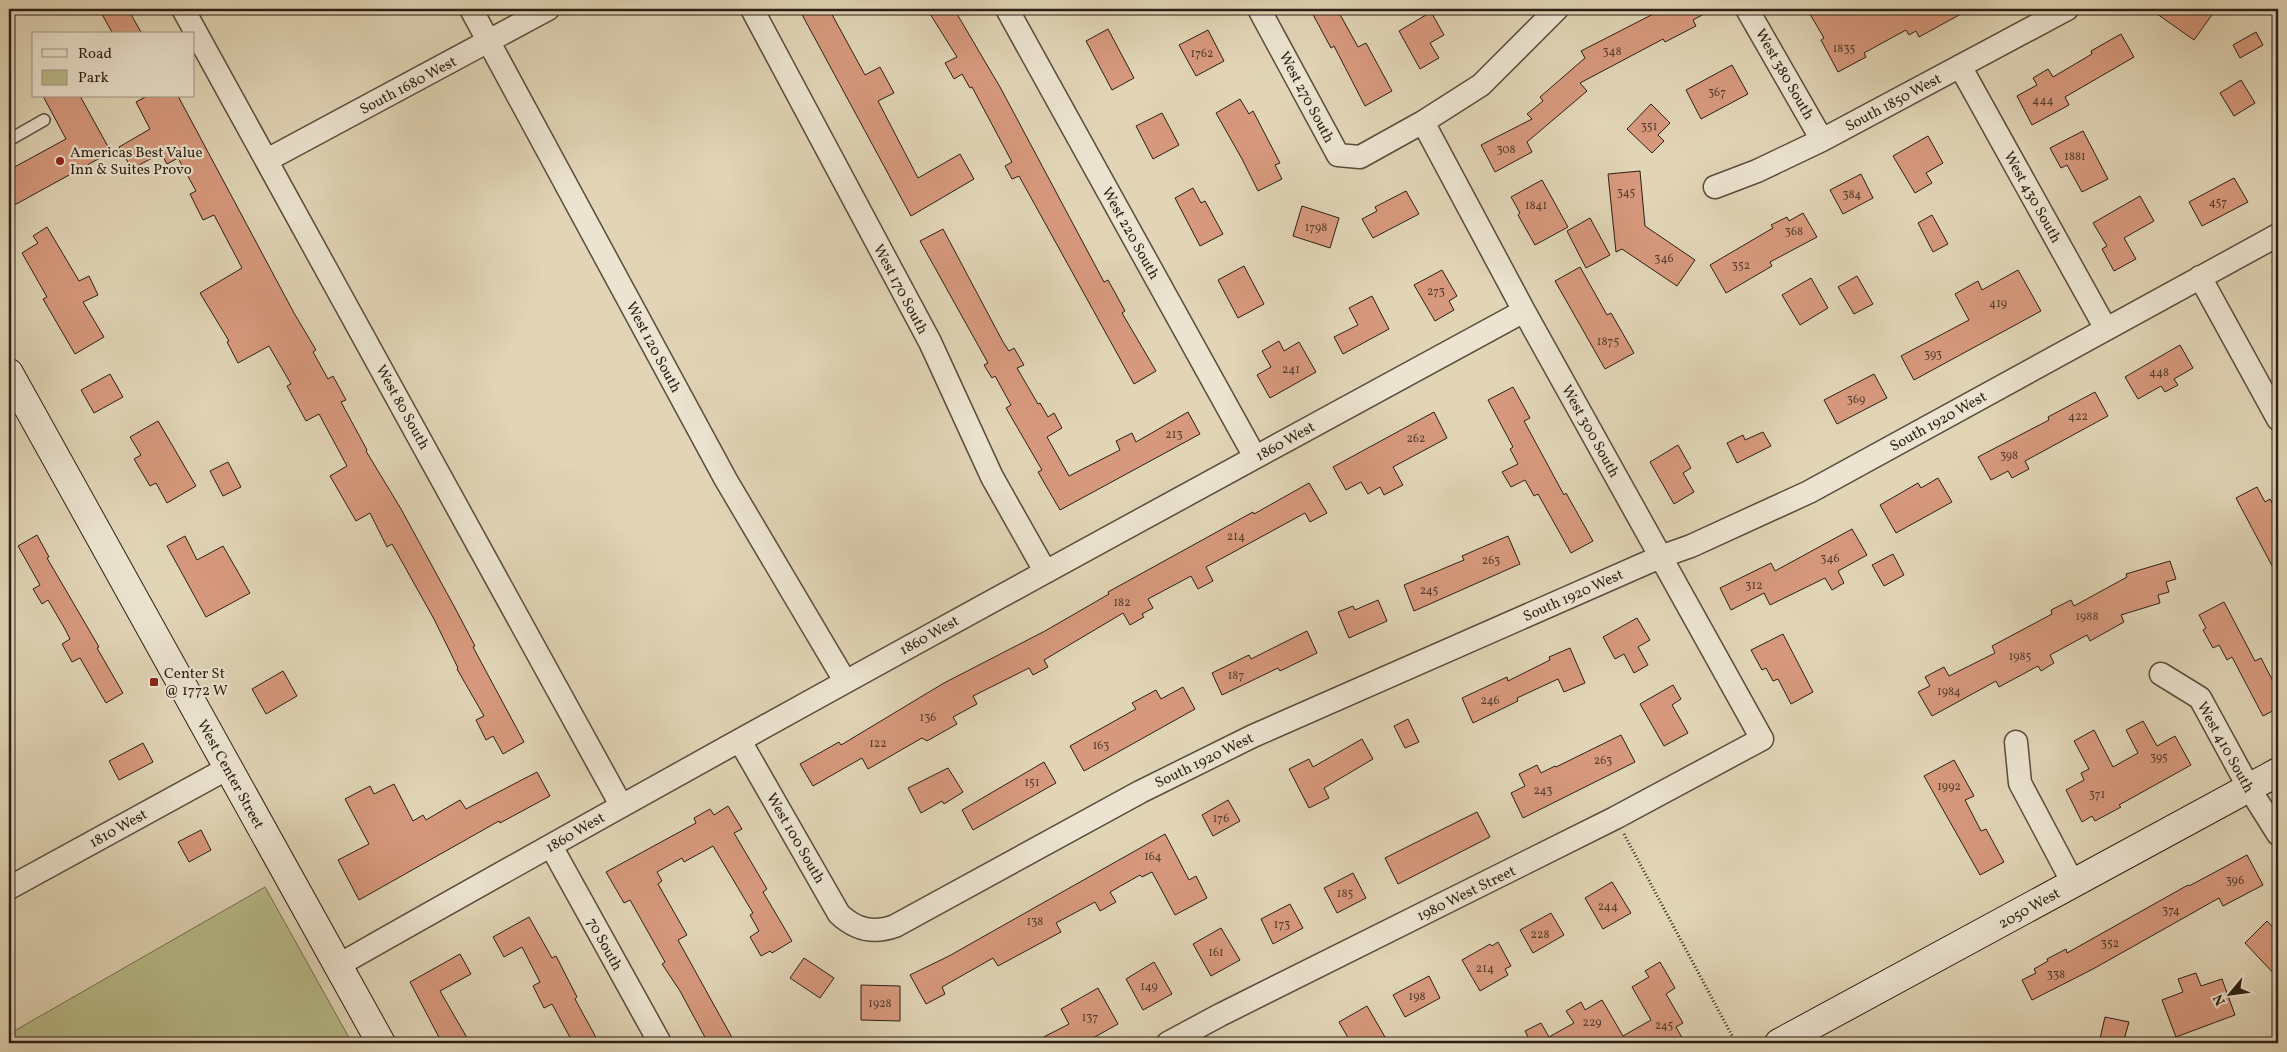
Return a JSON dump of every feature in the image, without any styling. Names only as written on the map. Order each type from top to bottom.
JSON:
[{"type":"main road","name":"West Center Street","points":[[9,373],[381,1043]]},
{"type":"main road","name":"2050 West","points":[[1779,1043],[2278,772]]},
{"type":"street","name":"West 80 South","points":[[183,9],[621,805]]},
{"type":"street","name":"West 120 South","points":[[472,9],[726,480],[845,681]]},
{"type":"street","name":"South 1680 West","points":[[267,160],[548,9]]},
{"type":"street","name":"West 170 South","points":[[752,9],[930,342],[992,477],[1045,571]]},
{"type":"street","name":"West 220 South","points":[[1007,9],[1255,457]]},
{"type":"street","name":"West 270 South","points":[[1259,9],[1338,155],[1360,157],[1423,122]]},
{"type":"street","points":[[1423,122],[1481,85],[1557,9]]},
{"type":"street","name":"West 380 South","points":[[1747,9],[1822,140]]},
{"type":"street","name":"South 1850 West","points":[[1715,187],[1758,171],[1822,140],[2067,9]]},
{"type":"street","name":"West 430 South","points":[[1960,66],[2106,329]]},
{"type":"street","name":"West 300 South","points":[[1423,122],[1524,310],[1762,739]]},
{"type":"street","name":"South 1920 West","points":[[859,928],[871,931],[895,926],[1140,792],[1253,736],[1660,557],[1691,546],[1809,492],[2278,235]]},
{"type":"street","points":[[2200,278],[2278,418]]},
{"type":"street","name":"1860 West","points":[[337,966],[845,681],[1524,310]]},
{"type":"street","name":"West 410 South","points":[[2161,674],[2200,698],[2249,788],[2278,834]]},
{"type":"street","name":"1980 West Street","points":[[1168,1043],[1220,1015],[1615,818],[1762,739]]},
{"type":"street","name":"West 100 South","points":[[740,741],[839,914],[859,928]]},
{"type":"street","points":[[2016,742],[2020,783],[2074,883]]},
{"type":"street","name":"1810 West","points":[[11,881],[228,768]]},
{"type":"street","name":"70 South","points":[[551,846],[660,1043]]},
{"type":"lane","points":[[9,140],[44,120]]},
{"type":"path","points":[[1615,818],[1736,1043]]},
{"type":"green space","points":[[265,887],[352,1043],[9,1043],[9,1034]]},
{"type":"building","points":[[99,9],[128,9],[141,32],[112,32]]},
{"type":"building","points":[[799,9],[829,9],[865,75],[880,67],[894,93],[878,101],[918,178],[960,154],[974,179],[911,216]]},
{"type":"building","points":[[927,9],[954,9],[1000,87],[1104,282],[1108,280],[1125,311],[1122,313],[1156,371],[1134,384],[1019,176],[1012,179],[1005,166],[1012,162],[972,87],[970,88],[962,74],[954,79],[945,63],[957,57]]},
{"type":"building","points":[[1310,9],[1337,9],[1358,47],[1366,43],[1392,91],[1365,106],[1334,46],[1331,48]]},
{"type":"building","points":[[1663,9],[1713,9],[1693,20],[1696,26],[1665,42],[1663,39],[1580,83],[1587,91],[1527,142],[1532,152],[1495,172],[1481,145],[1532,119],[1527,114],[1543,101],[1540,97],[1585,58],[1581,51]]},
{"type":"building","points":[[1807,9],[1970,9],[1919,37],[1916,31],[1909,35],[1906,30],[1864,53],[1866,57],[1838,72],[1821,40],[1824,38]]},
{"type":"building","points":[[2150,9],[2216,9],[2194,40]]},
{"type":"building","points":[[1431,12],[1444,35],[1430,43],[1439,58],[1420,69],[1399,31]]},
{"type":"building","points":[[1108,29],[1134,78],[1112,90],[1086,41]]},
{"type":"building","points":[[1208,30],[1224,61],[1196,76],[1179,45]]},
{"type":"building","points":[[2256,32],[2263,45],[2240,58],[2233,45]]},
{"type":"building","points":[[2121,34],[2134,57],[2065,97],[2069,105],[2032,125],[2017,96],[2037,85],[2033,78],[2048,69],[2053,77],[2092,54],[2091,51]]},
{"type":"building","points":[[1732,65],[1748,94],[1701,119],[1686,90]]},
{"type":"building","points":[[2241,80],[2255,103],[2234,116],[2220,93]]},
{"type":"building","name":"Americas Best Value Inn & Suites Provo","points":[[44,98],[81,98],[111,152],[9,208],[9,170],[66,139]]},
{"type":"building","points":[[143,98],[179,98],[294,313],[316,350],[313,352],[328,379],[333,376],[346,400],[341,402],[366,451],[401,509],[455,608],[475,646],[473,647],[524,742],[503,754],[493,736],[486,740],[476,720],[484,716],[457,669],[434,619],[392,544],[387,547],[370,513],[356,521],[330,476],[347,466],[319,414],[306,421],[287,386],[291,384],[269,346],[238,363],[227,342],[229,341],[200,293],[242,268],[214,215],[203,220],[190,194],[196,191],[178,158],[167,164],[161,153],[132,169],[119,147],[150,129],[136,102]]},
{"type":"building","points":[[1240,99],[1249,114],[1253,111],[1280,163],[1275,165],[1282,179],[1258,191],[1216,113]]},
{"type":"building","points":[[1651,104],[1670,123],[1658,135],[1664,141],[1652,153],[1627,129]]},
{"type":"building","points":[[1162,113],[1179,145],[1153,159],[1136,126]]},
{"type":"building","points":[[2083,131],[2108,179],[2082,192],[2067,165],[2061,168],[2050,148]]},
{"type":"building","points":[[1928,136],[1943,163],[1926,173],[1932,183],[1915,193],[1893,156]]},
{"type":"building","points":[[1640,171],[1645,226],[1695,260],[1677,286],[1622,249],[1616,252],[1608,174]]},
{"type":"building","points":[[1861,174],[1873,198],[1843,214],[1830,190]]},
{"type":"building","points":[[2234,178],[2248,202],[2202,226],[2189,202]]},
{"type":"building","points":[[1542,180],[1568,227],[1535,245],[1518,215],[1520,213],[1511,197]]},
{"type":"building","points":[[1193,188],[1201,203],[1205,201],[1223,234],[1200,246],[1175,198]]},
{"type":"building","points":[[1406,191],[1419,214],[1373,238],[1362,219],[1377,211],[1375,207]]},
{"type":"building","points":[[2140,196],[2154,221],[2124,238],[2136,259],[2114,271],[2102,249],[2107,246],[2093,223]]},
{"type":"building","points":[[1302,206],[1339,218],[1330,248],[1293,236]]},
{"type":"building","points":[[1803,213],[1817,237],[1770,262],[1772,266],[1726,293],[1710,265],[1773,228],[1771,225],[1787,217],[1789,221]]},
{"type":"building","points":[[1932,215],[1948,244],[1933,252],[1918,223]]},
{"type":"building","points":[[1590,218],[1610,255],[1586,268],[1567,231]]},
{"type":"building","points":[[47,227],[79,281],[89,276],[98,295],[83,302],[104,337],[75,354],[43,299],[47,297],[22,253],[38,243],[33,236]]},
{"type":"building","points":[[943,229],[1003,342],[1009,351],[1014,348],[1024,365],[1017,368],[1038,404],[1040,403],[1048,417],[1054,413],[1062,428],[1047,437],[1069,476],[1120,450],[1116,441],[1132,433],[1136,442],[1188,412],[1200,434],[1060,510],[1038,472],[1042,470],[1006,408],[1011,405],[995,376],[992,378],[984,365],[988,363],[920,241]]},
{"type":"building","points":[[1244,266],[1264,304],[1238,318],[1218,280]]},
{"type":"building","points":[[1580,267],[1607,315],[1611,313],[1634,353],[1605,369],[1555,281]]},
{"type":"building","points":[[1442,270],[1457,296],[1449,301],[1454,310],[1435,321],[1414,285]]},
{"type":"building","points":[[2018,270],[2041,311],[1914,380],[1901,356],[1969,320],[1955,294],[1978,281],[1982,290]]},
{"type":"building","points":[[1857,276],[1873,304],[1854,314],[1838,287]]},
{"type":"building","points":[[1811,278],[1828,308],[1800,325],[1782,295]]},
{"type":"building","points":[[1372,296],[1389,329],[1343,354],[1334,337],[1358,325],[1349,308]]},
{"type":"building","points":[[1279,341],[1284,351],[1299,342],[1316,372],[1270,398],[1257,375],[1271,367],[1262,351]]},
{"type":"building","points":[[2180,345],[2193,368],[2174,379],[2178,385],[2165,392],[2161,386],[2138,399],[2125,377]]},
{"type":"building","points":[[110,374],[123,397],[94,413],[81,390]]},
{"type":"building","points":[[1874,374],[1887,398],[1837,424],[1824,400]]},
{"type":"building","points":[[1513,387],[1530,418],[1524,421],[1564,495],[1566,493],[1593,541],[1571,553],[1538,494],[1534,496],[1525,480],[1511,487],[1502,472],[1518,464],[1510,449],[1513,447],[1488,400]]},
{"type":"building","points":[[2095,392],[2108,416],[2025,461],[2029,469],[2012,478],[2008,471],[1991,480],[1978,457],[2049,420],[2048,417]]},
{"type":"building","points":[[1434,412],[1447,438],[1393,467],[1403,485],[1384,495],[1380,487],[1368,494],[1361,482],[1346,490],[1333,467]]},
{"type":"building","points":[[158,421],[196,486],[167,503],[156,483],[150,486],[134,459],[141,455],[130,437]]},
{"type":"building","points":[[1763,432],[1771,446],[1737,463],[1727,443],[1743,435],[1745,440]]},
{"type":"building","points":[[1678,445],[1691,468],[1683,473],[1694,492],[1674,504],[1650,462]]},
{"type":"building","points":[[228,462],[241,487],[223,496],[210,471]]},
{"type":"building","points":[[1938,478],[1952,502],[1896,533],[1880,505],[1918,483],[1921,488]]},
{"type":"building","points":[[1309,483],[1327,513],[1310,522],[1305,513],[1206,567],[1213,581],[1198,589],[1191,576],[1148,599],[1153,608],[1142,614],[1144,617],[1130,625],[1123,613],[1044,660],[1048,667],[1033,675],[1029,668],[973,696],[977,704],[953,717],[957,724],[927,741],[922,738],[868,769],[862,758],[813,786],[800,764],[839,742],[841,745],[944,683],[1045,631],[1109,594],[1108,592]]},
{"type":"building","points":[[2257,487],[2265,502],[2270,499],[2278,514],[2278,577],[2236,498]]},
{"type":"building","points":[[1852,529],[1867,555],[1838,571],[1844,583],[1832,590],[1825,578],[1770,605],[1764,593],[1731,610],[1720,588],[1771,563],[1775,571]]},
{"type":"building","points":[[37,535],[49,557],[47,558],[99,647],[97,648],[123,693],[106,703],[80,658],[72,662],[62,644],[70,639],[48,600],[42,604],[33,589],[40,585],[18,546]]},
{"type":"building","points":[[185,536],[197,560],[223,546],[250,593],[206,617],[167,546]]},
{"type":"building","points":[[1508,536],[1520,564],[1414,611],[1404,585],[1464,560],[1462,556]]},
{"type":"building","points":[[1893,554],[1904,575],[1884,586],[1872,565]]},
{"type":"building","points":[[2170,561],[2176,579],[2166,582],[2169,592],[2158,595],[2160,603],[2121,615],[2124,622],[2090,641],[2087,635],[2050,655],[2054,663],[2041,671],[2038,666],[1999,687],[1996,681],[1932,716],[1918,692],[1930,686],[1925,677],[1944,667],[1949,676],[1995,653],[1992,646],[2052,614],[2051,610],[2071,600],[2074,606],[2127,577],[2126,574]]},
{"type":"building","points":[[1378,600],[1387,621],[1349,638],[1338,612],[1353,606],[1355,610]]},
{"type":"building","points":[[2224,602],[2255,661],[2261,658],[2278,691],[2278,708],[2263,716],[2232,657],[2227,660],[2219,645],[2213,648],[2203,630],[2206,628],[2199,615]]},
{"type":"building","points":[[1637,618],[1650,640],[1638,647],[1648,665],[1634,673],[1624,654],[1615,659],[1603,637]]},
{"type":"building","points":[[1307,631],[1317,653],[1280,671],[1278,668],[1222,695],[1212,673],[1249,655],[1251,659]]},
{"type":"building","points":[[1783,634],[1813,692],[1791,704],[1778,679],[1773,681],[1766,668],[1762,670],[1751,650]]},
{"type":"building","points":[[1570,648],[1585,683],[1564,692],[1558,679],[1517,698],[1518,701],[1473,723],[1462,698],[1507,677],[1508,681],[1550,660],[1549,657]]},
{"type":"building","points":[[283,671],[297,696],[266,714],[252,689]]},
{"type":"building","points":[[1673,685],[1681,699],[1672,705],[1688,733],[1664,746],[1640,704]]},
{"type":"building","points":[[1183,687],[1195,709],[1084,771],[1070,746],[1136,709],[1132,703],[1156,690],[1161,699]]},
{"type":"building","points":[[1408,719],[1419,742],[1405,748],[1394,726]]},
{"type":"building","points":[[2143,721],[2157,746],[2175,736],[2191,765],[2119,805],[2121,807],[2095,821],[2092,816],[2082,822],[2066,790],[2084,780],[2081,773],[2089,769],[2074,741],[2094,730],[2113,767],[2138,753],[2126,730]]},
{"type":"building","points":[[1621,735],[1635,762],[1523,818],[1511,793],[1525,786],[1519,774],[1537,765],[1541,773]]},
{"type":"building","points":[[1362,739],[1373,759],[1324,788],[1329,798],[1309,808],[1289,769],[1309,759],[1313,767]]},
{"type":"building","points":[[143,743],[153,762],[119,780],[109,761]]},
{"type":"building","points":[[1954,760],[1974,796],[1965,800],[1981,831],[1986,829],[2004,862],[1980,875],[1924,776]]},
{"type":"building","points":[[1044,762],[1056,783],[973,830],[962,810]]},
{"type":"building","points":[[948,768],[963,792],[944,804],[942,801],[921,813],[908,788]]},
{"type":"building","points":[[537,772],[550,796],[500,823],[499,821],[359,900],[338,860],[369,844],[345,799],[370,786],[374,794],[394,784],[413,821],[423,815],[426,820],[460,800],[466,809]]},
{"type":"building","points":[[1228,800],[1240,821],[1213,836],[1202,815]]},
{"type":"building","points":[[728,806],[742,829],[734,833],[767,889],[763,892],[792,941],[772,953],[770,951],[761,956],[750,937],[759,931],[750,915],[753,913],[713,846],[684,862],[682,858],[657,872],[662,881],[658,884],[687,935],[678,940],[735,1043],[708,1043],[680,991],[662,964],[665,962],[630,900],[624,903],[606,872],[696,823],[694,818],[710,809],[714,815]]},
{"type":"building","points":[[1477,812],[1490,837],[1398,884],[1385,858]]},
{"type":"building","points":[[201,830],[211,850],[189,862],[178,842]]},
{"type":"building","points":[[1165,834],[1189,880],[1196,876],[1207,898],[1175,915],[1152,872],[1142,877],[1140,875],[1110,892],[1116,902],[1100,911],[1095,902],[1056,923],[1061,932],[998,966],[993,958],[942,987],[945,994],[926,1004],[910,975],[949,956]]},
{"type":"building","points":[[2247,855],[2263,885],[2223,906],[2219,898],[2093,969],[2032,1000],[2022,980],[2036,973],[2034,969],[2048,961],[2047,959],[2066,949],[2067,953],[2188,885]]},
{"type":"building","points":[[1353,873],[1366,898],[1337,913],[1324,888]]},
{"type":"building","points":[[1612,882],[1631,913],[1603,929],[1585,898]]},
{"type":"building","points":[[1290,904],[1303,928],[1273,944],[1261,919]]},
{"type":"building","points":[[1551,913],[1564,935],[1533,953],[1520,930]]},
{"type":"building","points":[[529,917],[552,958],[556,956],[577,997],[575,999],[599,1043],[573,1043],[552,1004],[544,1008],[533,986],[540,982],[522,947],[504,957],[493,937]]},
{"type":"building","points":[[2267,921],[2278,933],[2278,978],[2245,943]]},
{"type":"building","points":[[1221,928],[1240,960],[1211,976],[1193,944]]},
{"type":"building","points":[[1498,942],[1511,966],[1505,969],[1508,975],[1480,991],[1462,960],[1490,944],[1492,946]]},
{"type":"building","points":[[460,954],[471,974],[440,991],[470,1043],[442,1043],[410,982]]},
{"type":"building","points":[[804,958],[834,978],[820,998],[790,978]]},
{"type":"building","points":[[1154,962],[1172,994],[1143,1010],[1126,979]]},
{"type":"building","points":[[1660,962],[1675,988],[1666,994],[1683,1023],[1676,1027],[1685,1043],[1531,1043],[1525,1031],[1541,1023],[1549,1037],[1574,1023],[1566,1011],[1581,1002],[1585,1010],[1602,1000],[1623,1036],[1651,1020],[1632,987],[1649,977],[1645,971]]},
{"type":"building","points":[[2196,973],[2201,986],[2222,979],[2235,1015],[2176,1037],[2162,1000],[2183,992],[2178,979]]},
{"type":"building","points":[[1429,976],[1440,998],[1405,1017],[1393,995]]},
{"type":"building","points":[[861,985],[900,986],[900,1021],[861,1020]]},
{"type":"building","points":[[1098,988],[1118,1024],[1084,1043],[1032,1043],[1069,1024],[1061,1009]]},
{"type":"building","points":[[1367,1006],[1385,1037],[1375,1043],[1351,1043],[1339,1022]]},
{"type":"building","points":[[2105,1017],[2129,1022],[2123,1043],[2099,1043]]},
{"type":"place","name":"Americas Best Value Inn & Suites Provo","points":[[60,161]]},
{"type":"place","name":"Center St @ 1772 W","points":[[154,682]]}]
